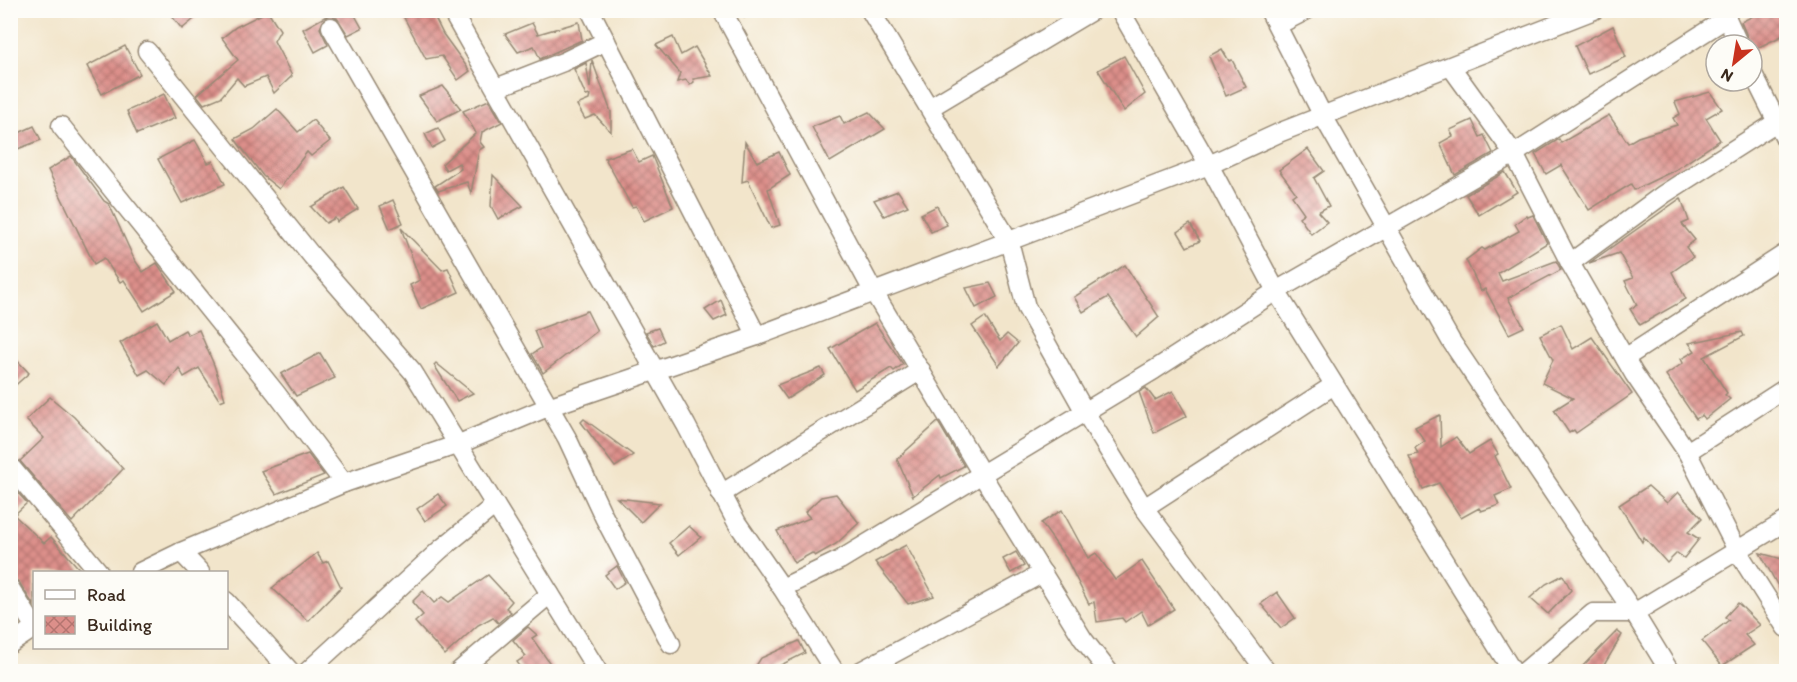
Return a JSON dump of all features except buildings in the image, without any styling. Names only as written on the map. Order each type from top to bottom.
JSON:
[{"type":"street","points":[[451,10],[686,425],[737,523],[782,588],[835,672]]},
{"type":"street","points":[[590,10],[757,336]]},
{"type":"street","points":[[722,10],[873,291],[1042,573],[1083,639],[1109,672]]},
{"type":"street","points":[[870,10],[931,107],[1009,241],[1026,307],[1085,412],[1144,508],[1267,672]]},
{"type":"street","points":[[931,107],[1093,10]]},
{"type":"street","points":[[1120,10],[1209,165],[1276,291],[1513,672]]},
{"type":"street","points":[[1307,10],[1274,18],[1323,116],[1451,341],[1634,612],[1670,672]]},
{"type":"street","points":[[144,571],[181,552],[344,483],[459,444],[548,407],[655,373],[757,336],[1009,241],[1209,165],[1323,116],[1594,10]]},
{"type":"street","points":[[782,588],[840,560],[1085,412],[1276,291],[1514,154],[1725,14],[1734,33]]},
{"type":"street","points":[[331,27],[567,438],[604,517],[671,644]]},
{"type":"street","points":[[496,88],[563,62],[606,41]]},
{"type":"street","points":[[147,51],[312,256],[413,372],[597,670]]},
{"type":"street","points":[[1451,67],[1514,154],[1570,263],[1625,358],[1687,452],[1738,552],[1786,628]]},
{"type":"street","points":[[1764,91],[1781,119],[1786,140]]},
{"type":"street","points":[[1570,263],[1664,194],[1781,119]]},
{"type":"street","points":[[61,126],[276,393],[344,483]]},
{"type":"street","points":[[1625,358],[1786,253]]},
{"type":"street","points":[[721,494],[921,370]]},
{"type":"street","points":[[1144,508],[1334,385]]},
{"type":"street","points":[[1687,452],[1786,388]]},
{"type":"street","points":[[10,466],[97,571]]},
{"type":"street","points":[[307,672],[441,549],[495,505]]},
{"type":"street","points":[[1524,672],[1593,613],[1634,612],[1738,552],[1786,521]]},
{"type":"street","points":[[181,552],[198,571]]},
{"type":"street","points":[[859,672],[1042,573]]},
{"type":"street","points":[[10,588],[33,625]]},
{"type":"street","points":[[458,672],[550,594]]},
{"type":"street","points":[[228,603],[291,672]]},
{"type":"street","points":[[10,644],[33,628]]}]
